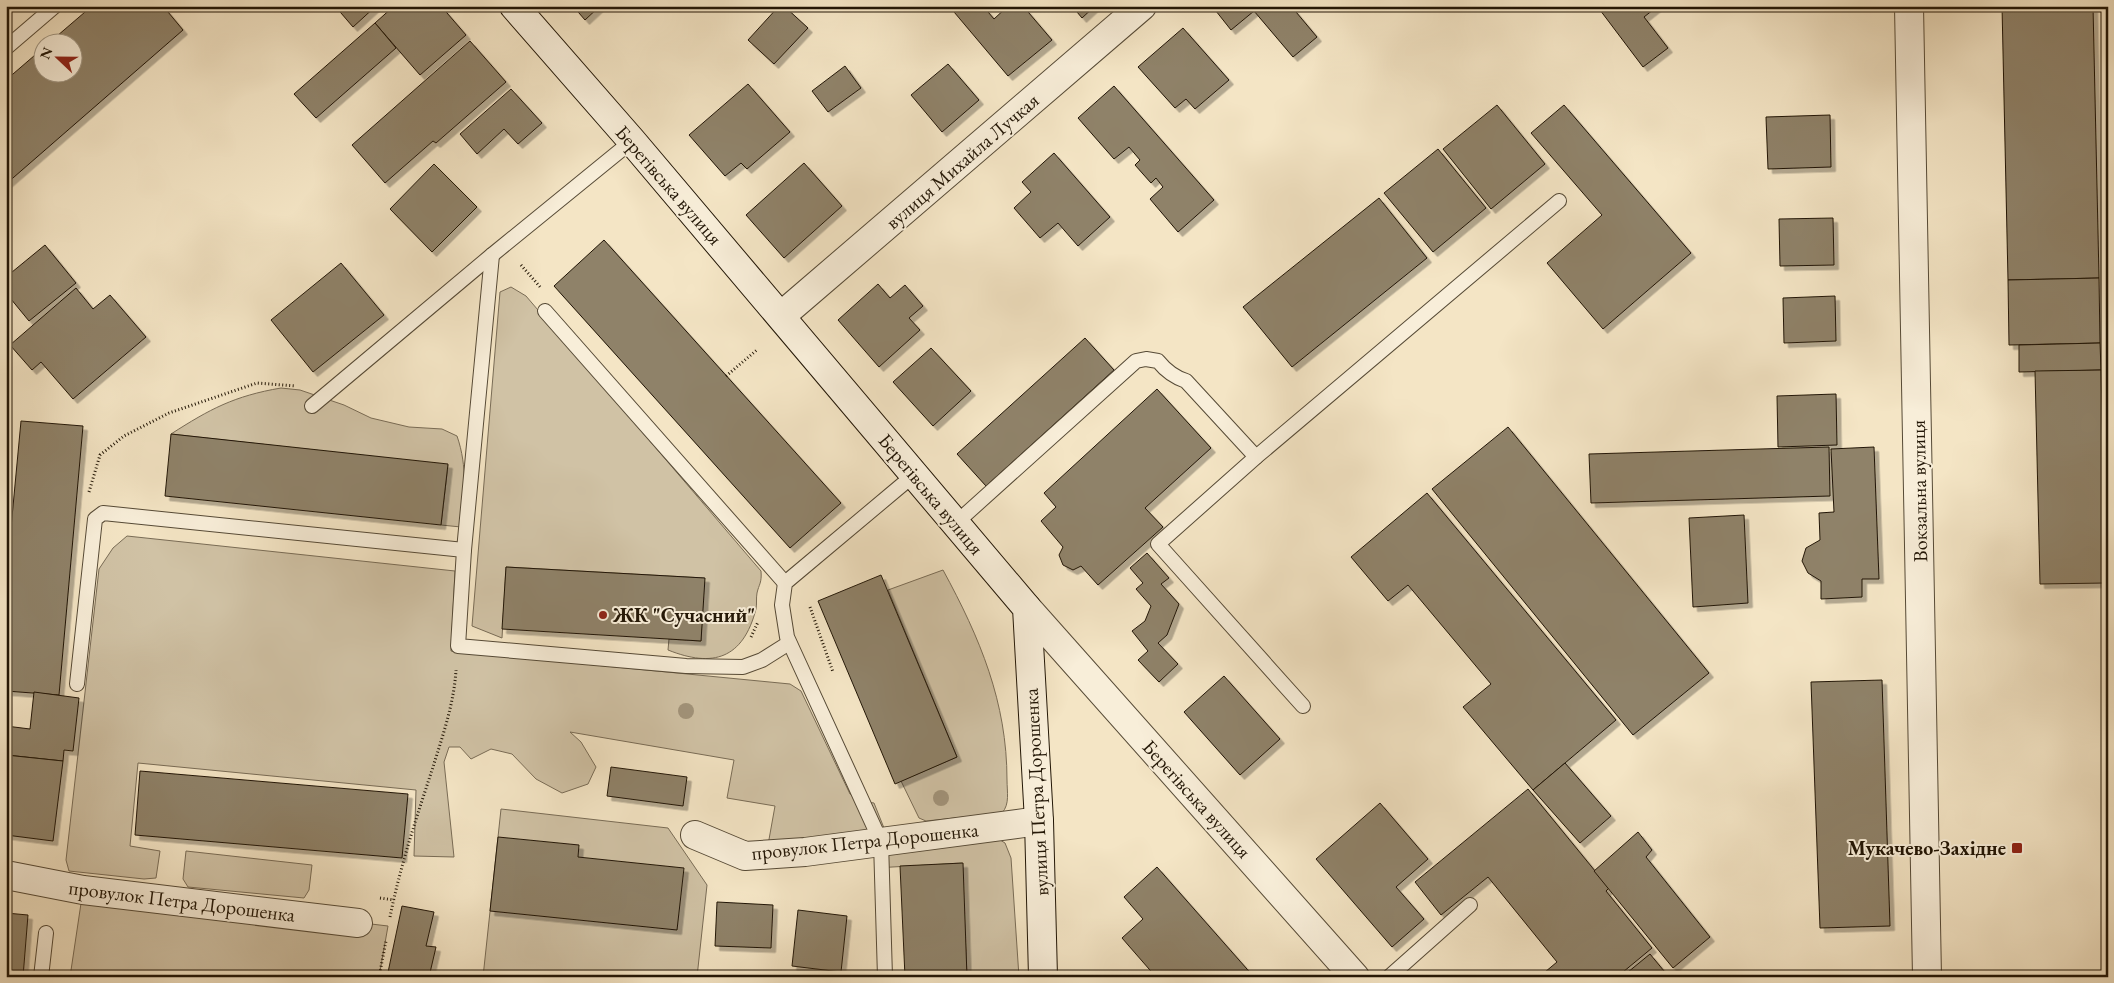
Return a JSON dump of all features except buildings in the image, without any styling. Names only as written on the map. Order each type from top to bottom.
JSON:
[{"type":"street","name":"Берегівська вулиця","points":[[514,6],[632,141],[1027,608],[1355,977]]},
{"type":"street","name":"вулиця Михайла Лучкая","points":[[781,316],[1142,6]]},
{"type":"street","name":"Вокзальна вулиця","points":[[1910,6],[1927,977]]},
{"type":"street","name":"вулиця Петра Дорошенка","points":[[1027,608],[1039,821],[1043,977]]},
{"type":"street","name":"провулок Петра Дорошенка","points":[[695,835],[746,856],[805,852],[1039,821]]},
{"type":"street","name":"провулок Петра Дорошенка","points":[[6,875],[84,890],[358,923]]},
{"type":"lane","points":[[6,48],[55,6]]},
{"type":"lane","points":[[312,406],[632,141]]},
{"type":"lane","points":[[1303,706],[1158,544],[1256,457],[1559,201]]},
{"type":"lane","points":[[492,255],[464,550],[458,646],[686,666],[743,668],[762,660],[790,644]]},
{"type":"lane","points":[[544,311],[785,584]]},
{"type":"lane","points":[[956,523],[1136,361],[1146,359],[1158,361],[1164,369],[1177,378],[1186,380],[1256,457]]},
{"type":"lane","points":[[885,977],[881,842],[790,644],[782,604],[785,584],[915,474]]},
{"type":"lane","points":[[77,684],[95,518],[102,513],[464,550]]},
{"type":"lane","points":[[1390,977],[1470,905]]},
{"type":"lane","points":[[41,977],[46,933]]},
{"type":"path","points":[[2105,6],[2106,66]]},
{"type":"path","points":[[726,376],[758,348]]},
{"type":"path","points":[[88,497],[100,455],[124,436],[169,413],[257,383],[306,386]]},
{"type":"path","points":[[750,639],[760,616]]},
{"type":"path","points":[[388,926],[398,876],[443,734],[455,687],[458,646]]},
{"type":"path","points":[[378,977],[387,935]]},
{"type":"shaded area","points":[[511,287],[526,296],[761,571],[756,609],[750,626],[743,639],[734,649],[724,655],[712,658],[699,658],[668,650],[669,639],[701,641],[704,578],[506,567],[502,638],[472,626],[500,292]]},
{"type":"shaded area","points":[[281,388],[300,390],[344,405],[371,418],[409,427],[442,429],[457,436],[464,470],[461,527],[441,525],[448,465],[171,434],[198,417],[236,399]]},
{"type":"shaded area","points":[[127,536],[455,571],[451,651],[790,684],[801,691],[850,794],[867,802],[874,803],[886,833],[768,845],[775,806],[727,798],[734,760],[570,732],[581,742],[596,767],[588,784],[562,793],[536,779],[512,754],[491,749],[471,759],[460,747],[449,747],[444,762],[454,857],[414,856],[416,790],[138,763],[130,846],[160,851],[156,878],[144,879],[69,871],[66,860],[99,569],[113,548]]},
{"type":"shaded area","points":[[943,570],[980,646],[997,697],[1006,751],[1008,798],[1002,813],[926,821],[919,818],[901,781],[957,757],[888,590]]},
{"type":"shaded area","points":[[501,809],[668,828],[707,885],[697,977],[483,977]]},
{"type":"shaded area","points":[[997,838],[1005,843],[1011,858],[1019,977],[967,977],[962,863],[875,868],[874,849]]},
{"type":"shaded area","points":[[186,851],[312,865],[309,890],[304,898],[188,887],[183,879]]},
{"type":"shaded area","points":[[83,890],[388,926],[379,977],[70,977]]},
{"type":"place","name":"ЖК \"Сучасний\"","points":[[603,615]]},
{"type":"place","name":"Мукачево-Західне","points":[[2017,848]]}]
